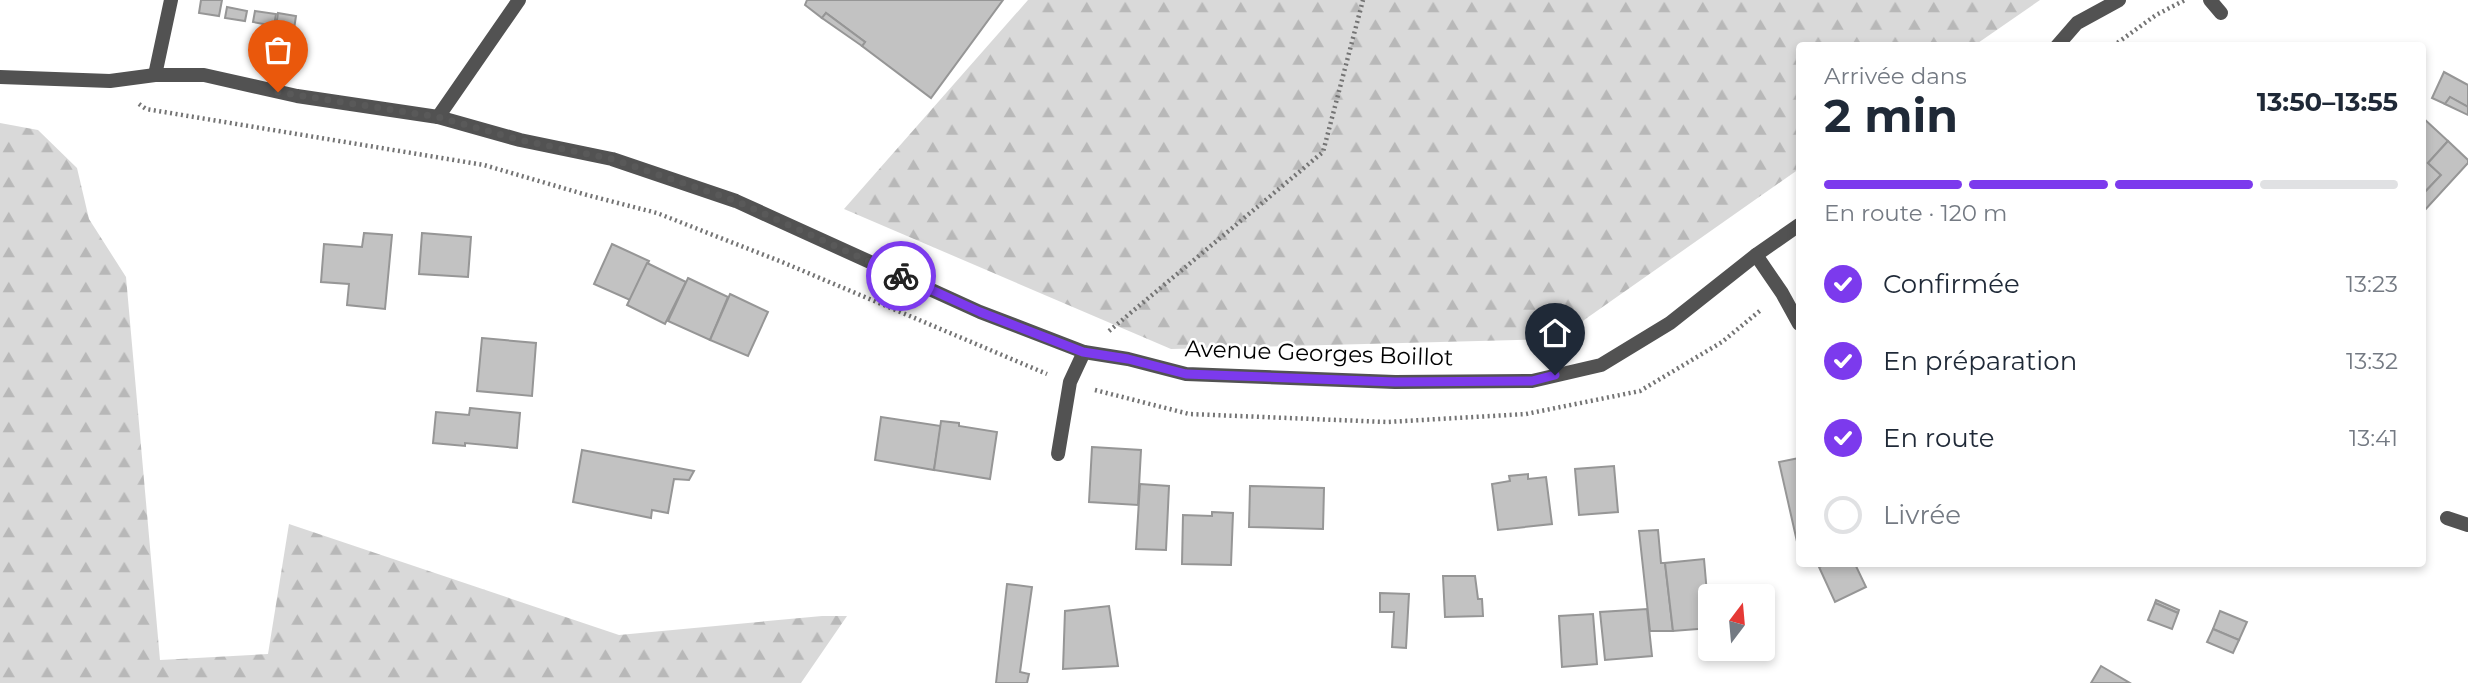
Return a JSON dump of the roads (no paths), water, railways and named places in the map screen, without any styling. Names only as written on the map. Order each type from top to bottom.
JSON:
[{"type":"street","points":[[155,75],[171,0]]},
{"type":"street","points":[[438,117],[519,0]]},
{"type":"street","points":[[2060,42],[2077,23],[2119,0]]},
{"type":"street","points":[[2210,0],[2221,13]]},
{"type":"street","name":"Avenue Georges Boillot","points":[[0,77],[110,81],[155,75],[204,75],[297,96],[438,117],[520,140],[612,159],[736,201],[980,312],[1083,352],[1128,359],[1186,374],[1395,382],[1532,381],[1601,365],[1670,323],[1796,227]]},
{"type":"street","points":[[1756,255],[1783,293],[1796,318]]},
{"type":"street","points":[[1058,454],[1070,382],[1083,352]]},
{"type":"street","points":[[2447,518],[2468,525]]}]
